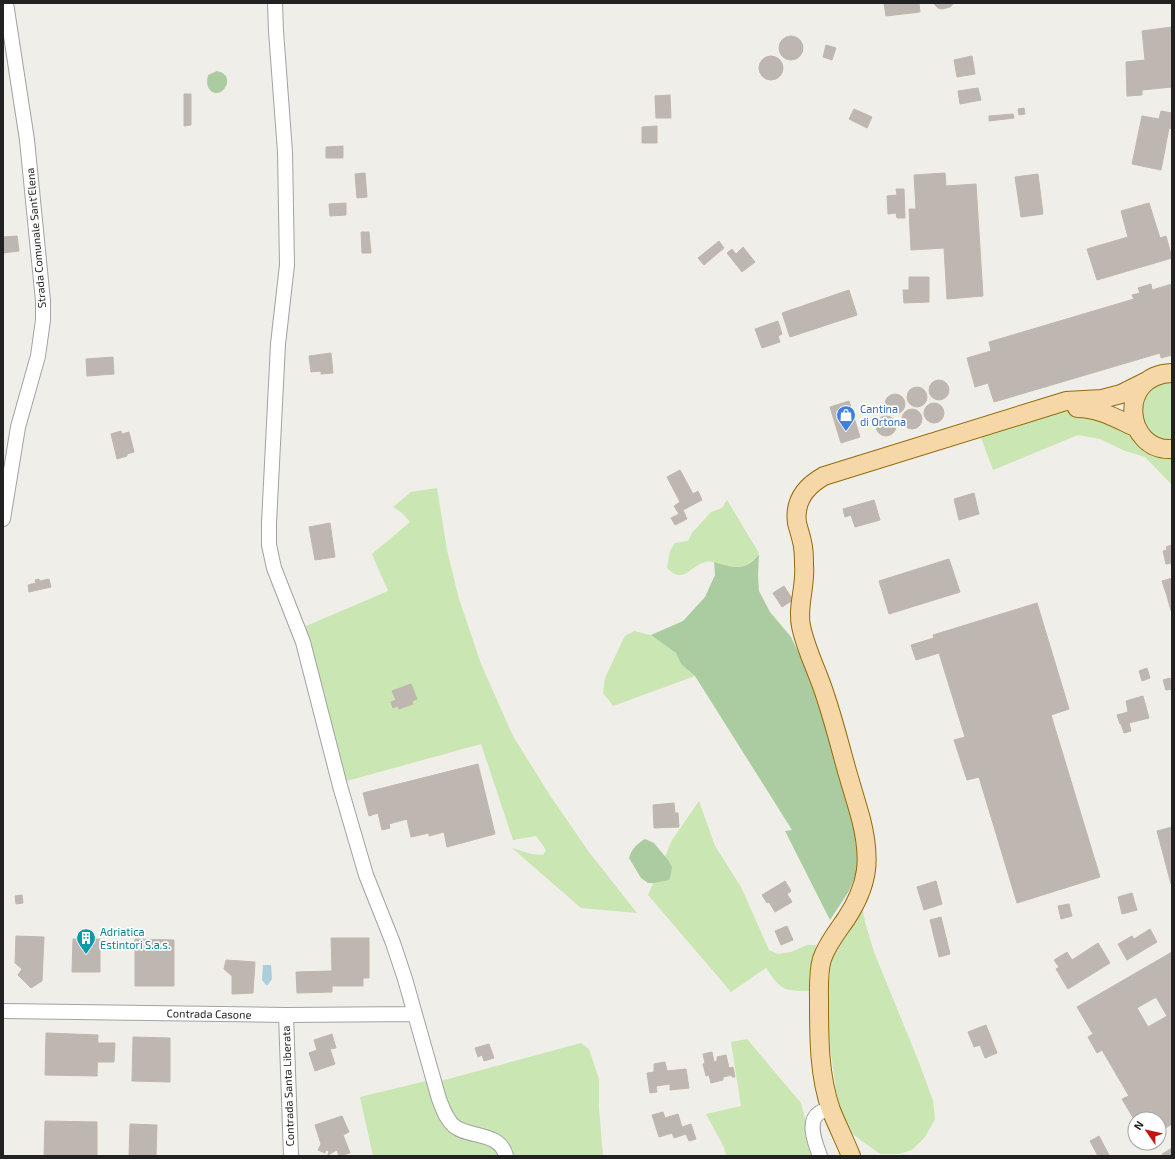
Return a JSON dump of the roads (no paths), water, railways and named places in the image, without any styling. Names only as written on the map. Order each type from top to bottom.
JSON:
[{"type":"main road","points":[[852,1156],[831,1109],[823,1070],[819,1032],[819,986],[822,960],[829,943],[858,897],[866,876],[867,849],[861,820],[826,697],[803,633],[799,613],[805,570],[803,548],[797,521],[797,511],[804,491],[824,476],[1066,401],[1102,399],[1121,394],[1155,376],[1169,373]]},
{"type":"main road","points":[[1147,381],[1138,391],[1133,403],[1133,416],[1137,428],[1144,439],[1155,446],[1171,449]]},
{"type":"main road","points":[[1042,409],[1089,409],[1111,416],[1137,428]]},
{"type":"street","name":"Strada Comunale Sant'Elena","points":[[3,519],[18,427],[38,356],[43,320],[43,301],[27,140],[6,3]]},
{"type":"street","points":[[275,3],[285,152],[287,265],[278,344],[269,545],[274,568],[303,642],[340,786],[366,875],[405,979],[439,1099],[446,1116],[455,1127],[489,1137],[499,1144],[506,1153],[506,1156]]},
{"type":"street","name":"Contrada Casone","points":[[3,1011],[286,1015],[415,1014]]},
{"type":"street","name":"Contrada Santa Liberata","points":[[286,1015],[291,1156]]},
{"type":"street","points":[[820,1156],[815,1142],[812,1126],[815,1117],[819,1113],[831,1109]]},
{"type":"water","points":[[263,965],[271,965],[272,979],[267,986],[262,980]]},
{"type":"place","name":"Cantina di Ortona","points":[[846,432]]},
{"type":"place","name":"Adriatica Estintori S.a.s.","points":[[86,955]]}]
